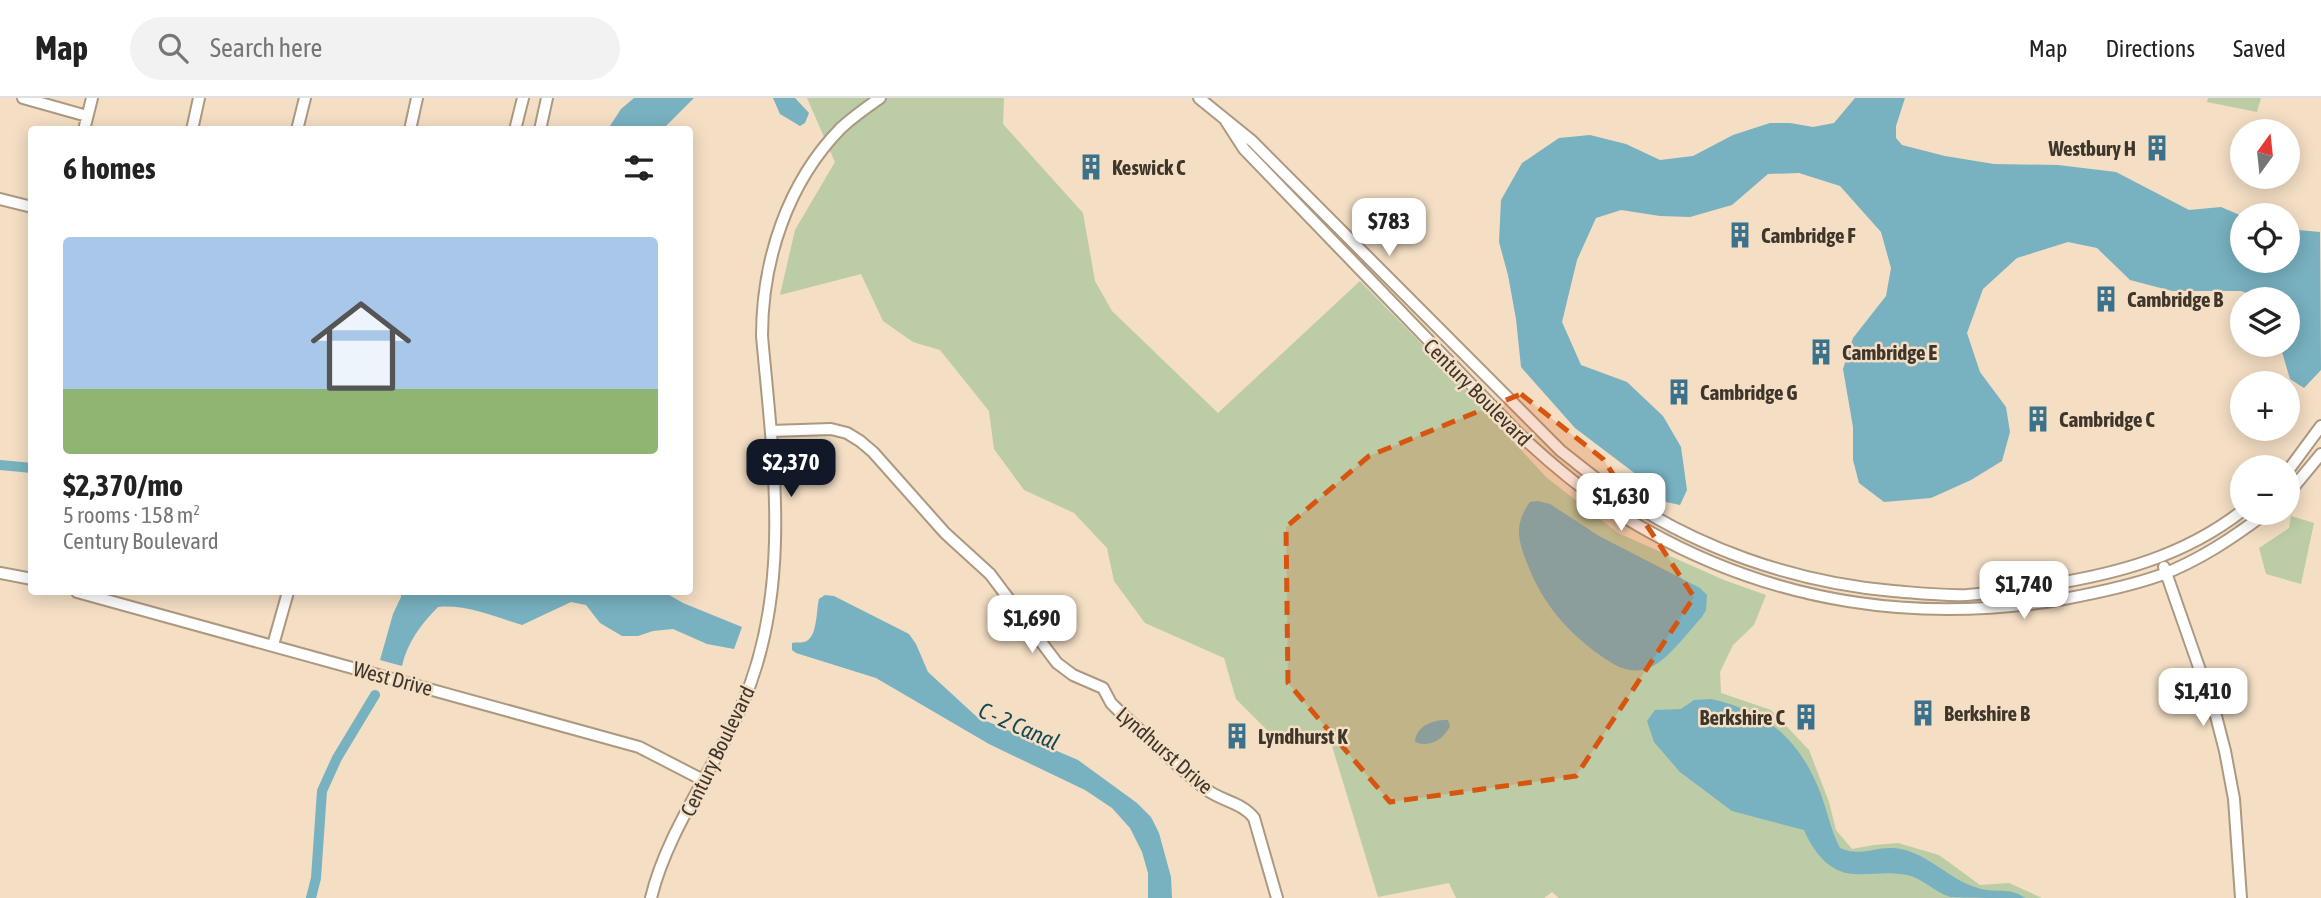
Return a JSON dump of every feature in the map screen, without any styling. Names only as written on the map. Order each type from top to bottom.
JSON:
[{"type":"street","points":[[23,98],[87,116]]},
{"type":"street","points":[[85,126],[92,98]]},
{"type":"street","points":[[193,126],[199,98]]},
{"type":"street","points":[[299,126],[306,98]]},
{"type":"street","points":[[411,126],[417,98]]},
{"type":"street","points":[[516,126],[523,98]]},
{"type":"street","points":[[541,126],[547,98]]},
{"type":"street","name":"Century Boulevard","points":[[651,896],[665,859],[744,702],[772,602],[776,511],[762,308],[776,238],[792,198],[823,151],[842,128],[880,98]]},
{"type":"street","name":"Century Boulevard","points":[[1199,98],[1252,141],[1561,451],[1612,490],[1693,537],[1765,565],[1824,582],[1939,595],[1994,592],[2092,578],[2160,558],[2197,540],[2230,519]]},
{"type":"street","name":"Century Boulevard","points":[[1226,121],[1244,149],[1551,464],[1603,503],[1647,531],[1686,551],[1759,581],[1816,597],[1858,604],[1937,611],[2029,605],[2095,594],[2166,573],[2225,542],[2249,525]]},
{"type":"street","points":[[0,200],[28,206]]},
{"type":"street","points":[[2300,455],[2321,426]]},
{"type":"street","name":"Lyndhurst Drive","points":[[771,432],[831,429],[847,433],[873,452],[945,533],[990,574],[1057,663],[1073,675],[1103,688],[1111,703],[1121,713],[1202,786],[1249,811],[1254,818],[1277,898]]},
{"type":"street","points":[[2300,479],[2321,454]]},
{"type":"street","points":[[2160,558],[2216,716],[2225,751],[2234,799],[2241,898]]},
{"type":"street","points":[[0,573],[28,578]]},
{"type":"street","name":"West Drive","points":[[87,595],[639,747],[703,780]]},
{"type":"street","points":[[273,645],[287,595]]},
{"type":"highlighted area","points":[[1521,394],[1603,459],[1694,597],[1576,776],[1390,802],[1288,683],[1286,527],[1369,456]]},
{"type":"green space","points":[[807,98],[1004,98],[1003,124],[1083,213],[1095,281],[1112,311],[1218,413],[1360,281],[1459,382],[1546,477],[1618,533],[1724,580],[1766,595],[1754,625],[1733,645],[1720,672],[1721,693],[1771,710],[1809,750],[1829,802],[1836,830],[1852,849],[1898,843],[1939,855],[1980,885],[2009,883],[2042,898],[1559,898],[1552,892],[1544,898],[1456,898],[1449,883],[1378,897],[1332,746],[1270,733],[1236,699],[1224,658],[1145,623],[1114,581],[1107,548],[1074,513],[1024,490],[994,449],[989,411],[940,350],[913,342],[883,321],[861,274],[780,295],[795,230],[835,162]]},
{"type":"green space","points":[[2208,98],[2261,98],[2257,112],[2207,102]]},
{"type":"green space","points":[[2300,519],[2314,523],[2301,584],[2266,574],[2259,548],[2290,525],[2300,525]]},
{"type":"water","points":[[634,98],[694,98],[666,126],[610,126],[621,109]]},
{"type":"water","points":[[773,98],[795,98],[809,113],[805,123],[800,126],[780,114]]},
{"type":"water","points":[[1855,98],[1905,98],[1896,126],[1896,138],[1902,145],[1994,164],[2058,165],[2116,172],[2189,210],[2221,207],[2230,211],[2230,273],[2300,273],[2300,230],[2320,232],[2321,370],[2304,388],[2300,385],[2300,371],[2288,371],[2284,357],[2300,357],[2300,287],[2230,287],[2230,291],[2172,291],[2130,280],[2097,248],[2068,242],[2017,258],[1983,289],[1967,333],[1980,372],[2006,407],[2010,432],[2002,461],[1971,480],[1931,498],[1884,502],[1859,483],[1853,460],[1853,427],[1843,369],[1853,338],[1886,296],[1891,268],[1881,232],[1840,186],[1799,173],[1768,174],[1732,205],[1690,217],[1621,210],[1596,218],[1577,260],[1562,322],[1581,365],[1627,382],[1663,416],[1681,447],[1687,490],[1680,505],[1666,502],[1641,478],[1575,428],[1521,367],[1516,319],[1499,242],[1501,200],[1522,163],[1559,138],[1590,135],[1626,144],[1660,160],[1693,156],[1733,135],[1770,123],[1813,127],[1834,123]]},
{"type":"water","points":[[1530,502],[1550,504],[1599,536],[1700,588],[1707,595],[1706,610],[1702,617],[1659,662],[1637,671],[1622,668],[1594,651],[1562,622],[1539,589],[1520,539],[1519,527],[1524,512]]},
{"type":"water","points":[[669,595],[742,627],[734,649],[707,644],[673,629],[638,636],[622,636],[600,623],[586,605],[571,602],[522,625],[470,609],[438,607],[416,634],[407,649],[402,666],[380,660],[393,614],[401,597]]},
{"type":"water","points":[[825,595],[834,596],[909,634],[928,672],[977,717],[1078,760],[1137,803],[1151,817],[1159,833],[1171,877],[1172,898],[1148,898],[1148,873],[1142,852],[1130,828],[1112,808],[1085,790],[989,744],[876,678],[792,650],[792,643],[804,642],[812,636],[819,599]]},
{"type":"water","points":[[1711,699],[1748,711],[1763,719],[1789,740],[1810,769],[1840,848],[1854,852],[1886,848],[1905,850],[1926,859],[1967,884],[1984,890],[2013,892],[2025,898],[1950,897],[1907,875],[1845,873],[1823,860],[1804,830],[1732,811],[1680,772],[1654,742],[1647,721],[1655,710],[1681,709],[1694,700]]},
{"type":"water","points":[[1448,720],[1450,726],[1440,738],[1426,744],[1415,742],[1418,732],[1425,726]]},
{"type":"waterway","points":[[0,465],[28,468]]},
{"type":"waterway","points":[[311,898],[316,878],[322,791],[337,758],[375,695]]},
{"type":"place","name":"Westbury H","points":[[2157,148]]},
{"type":"place","name":"Keswick C","points":[[1091,167]]},
{"type":"place","name":"Cambridge F","points":[[1740,235]]},
{"type":"place","name":"Cambridge B","points":[[2106,299]]},
{"type":"place","name":"Cambridge E","points":[[1821,352]]},
{"type":"place","name":"Cambridge G","points":[[1679,392]]},
{"type":"place","name":"Cambridge C","points":[[2038,419]]},
{"type":"place","name":"Berkshire B","points":[[1923,713]]},
{"type":"place","name":"Berkshire C","points":[[1806,717]]},
{"type":"place","name":"Lyndhurst K","points":[[1237,736]]},
{"type":"water label","name":"C - 2 Canal","points":[[1019,726]]}]
